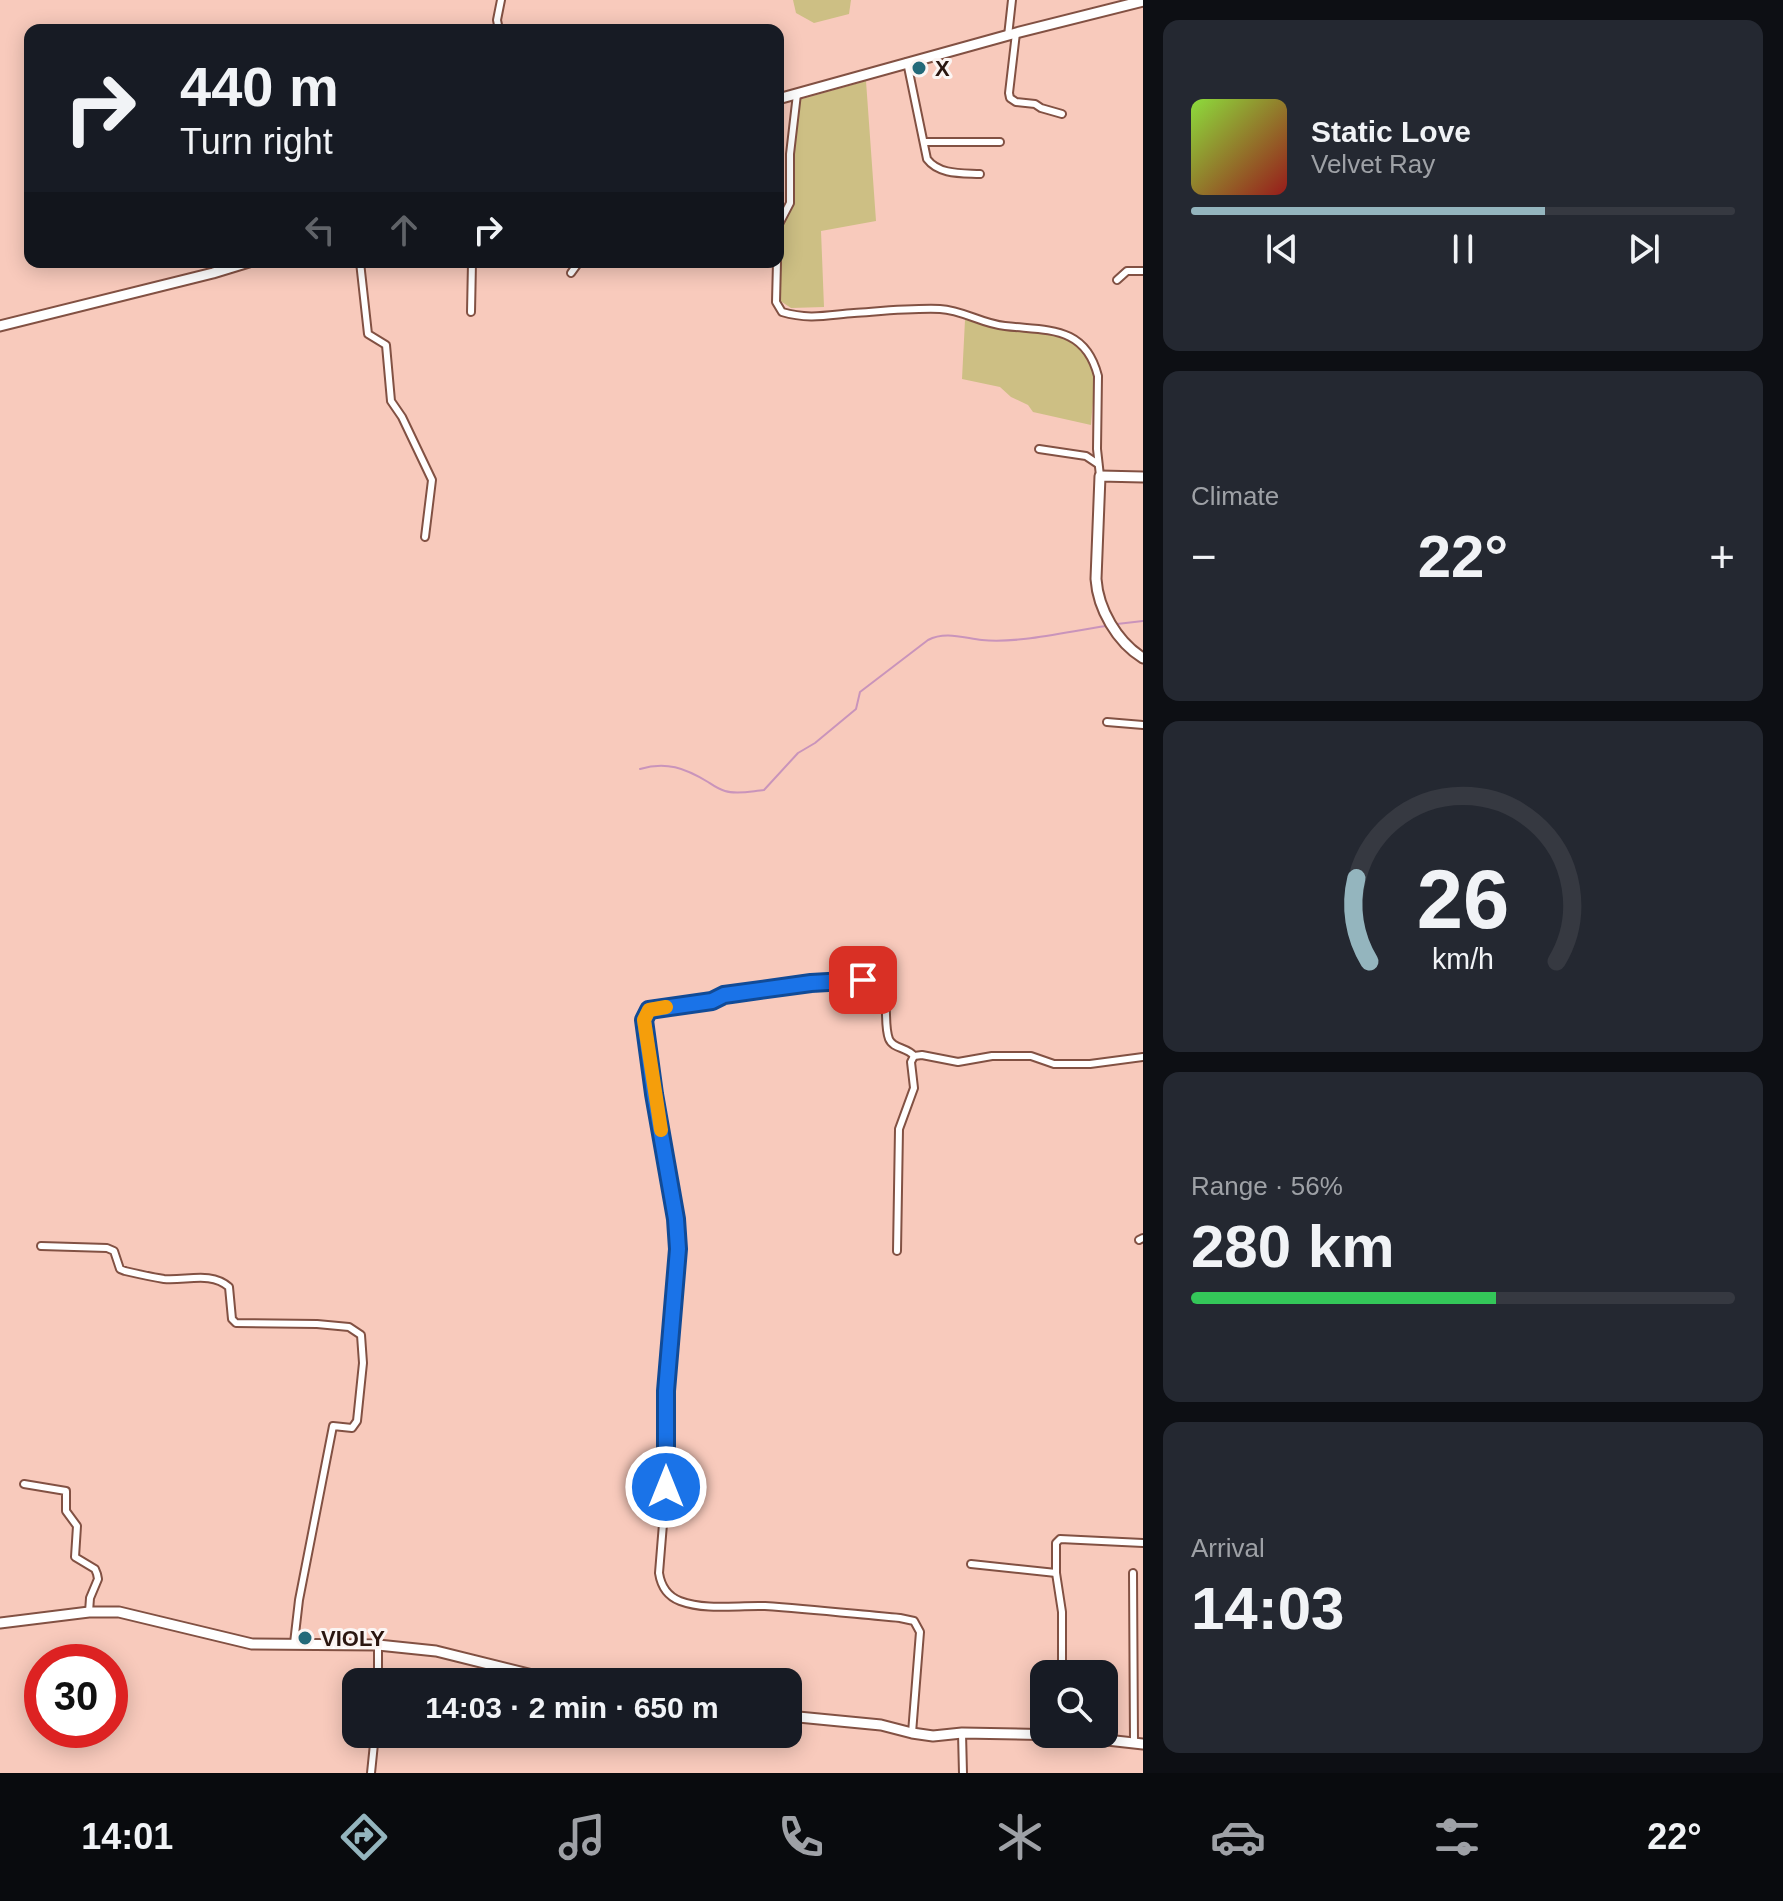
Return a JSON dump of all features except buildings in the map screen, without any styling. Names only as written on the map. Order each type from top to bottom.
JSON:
[{"type":"street","points":[[498,24],[501,0]]},
{"type":"street","points":[[1012,0],[1010,98],[1062,114]]},
{"type":"street","points":[[784,97],[1143,1]]},
{"type":"street","points":[[907,62],[927,159],[935,167],[980,174]]},
{"type":"street","points":[[784,214],[790,203],[790,154],[797,94]]},
{"type":"street","points":[[925,142],[1000,142]]},
{"type":"street","points":[[211,268],[213,273]]},
{"type":"street","points":[[0,326],[229,268]]},
{"type":"street","points":[[361,268],[368,334],[385,343],[391,401],[432,480],[425,537]]},
{"type":"street","points":[[471,312],[472,268]]},
{"type":"street","points":[[571,273],[575,268]]},
{"type":"street","points":[[777,268],[776,302],[782,312],[794,315],[824,317],[891,310],[946,310],[994,325],[1054,330],[1080,343],[1095,364],[1098,376],[1100,476],[1097,593],[1120,639],[1143,658]]},
{"type":"street","points":[[1117,280],[1127,271],[1143,271]]},
{"type":"street","points":[[1039,449],[1086,456],[1098,464]]},
{"type":"street","points":[[1100,476],[1143,477]]},
{"type":"street","points":[[1107,722],[1143,725]]},
{"type":"street","points":[[912,1733],[920,1632],[914,1621],[762,1606],[712,1607],[679,1601],[666,1592],[660,1583],[666,1487],[666,1391],[678,1249],[676,1219],[644,1020],[649,1010],[712,1001],[724,995],[811,983],[871,981],[877,985],[886,1002],[889,1040],[893,1045],[908,1049],[914,1056]]},
{"type":"street","points":[[914,1056],[958,1062],[992,1056],[1031,1056],[1054,1064],[1090,1064],[1143,1057]]},
{"type":"street","points":[[897,1251],[899,1129],[914,1088],[911,1062],[914,1056]]},
{"type":"street","points":[[41,1246],[107,1248],[114,1251],[120,1269],[125,1271],[163,1279],[201,1277],[222,1281],[229,1287],[232,1319],[236,1323],[349,1327],[361,1335],[363,1363],[357,1421],[352,1428],[333,1426],[299,1600],[294,1643]]},
{"type":"street","points":[[24,1484],[66,1491],[66,1511],[77,1526],[75,1557],[95,1569],[98,1579],[90,1598],[89,1612]]},
{"type":"street","points":[[1062,1660],[1062,1612],[1056,1573],[1056,1543],[1060,1539],[1143,1543]]},
{"type":"street","points":[[971,1564],[1056,1573]]},
{"type":"street","points":[[1118,1741],[1139,1744],[1133,1573]]},
{"type":"street","points":[[0,1623],[89,1612],[119,1612],[252,1644],[378,1645],[436,1651],[505,1668]]},
{"type":"street","points":[[378,1645],[378,1668]]},
{"type":"street","points":[[802,1718],[871,1724],[912,1733],[946,1736],[962,1733],[1030,1734]]},
{"type":"street","points":[[962,1733],[963,1773]]},
{"type":"street","points":[[371,1773],[374,1748]]},
{"type":"shaded area","points":[[793,0],[851,0],[849,14],[814,23],[796,13]]},
{"type":"shaded area","points":[[866,81],[876,221],[821,231],[824,307],[791,308],[779,300],[779,268],[784,268],[784,217],[789,212],[792,198],[795,101]]},
{"type":"shaded area","points":[[965,320],[1042,330],[1077,345],[1089,358],[1094,374],[1091,425],[1033,412],[1028,405],[1011,397],[1000,387],[962,379]]},
{"type":"waterway","points":[[1117,624],[1143,621]]},
{"type":"waterway","points":[[640,769],[675,767],[730,792],[764,790],[798,753],[856,709],[860,692],[934,637],[996,641],[1106,626]]},
{"type":"slow traffic","points":[[661,1130],[644,1020],[649,1010],[666,1007]]},
{"type":"place","name":"X","points":[[919,68]]},
{"type":"place","name":"VIOLY","points":[[305,1638]]},
{"type":"route","points":[[666,1487],[666,1391],[678,1249],[676,1219],[644,1020],[649,1010],[712,1001],[724,995],[811,983],[863,980]]}]
